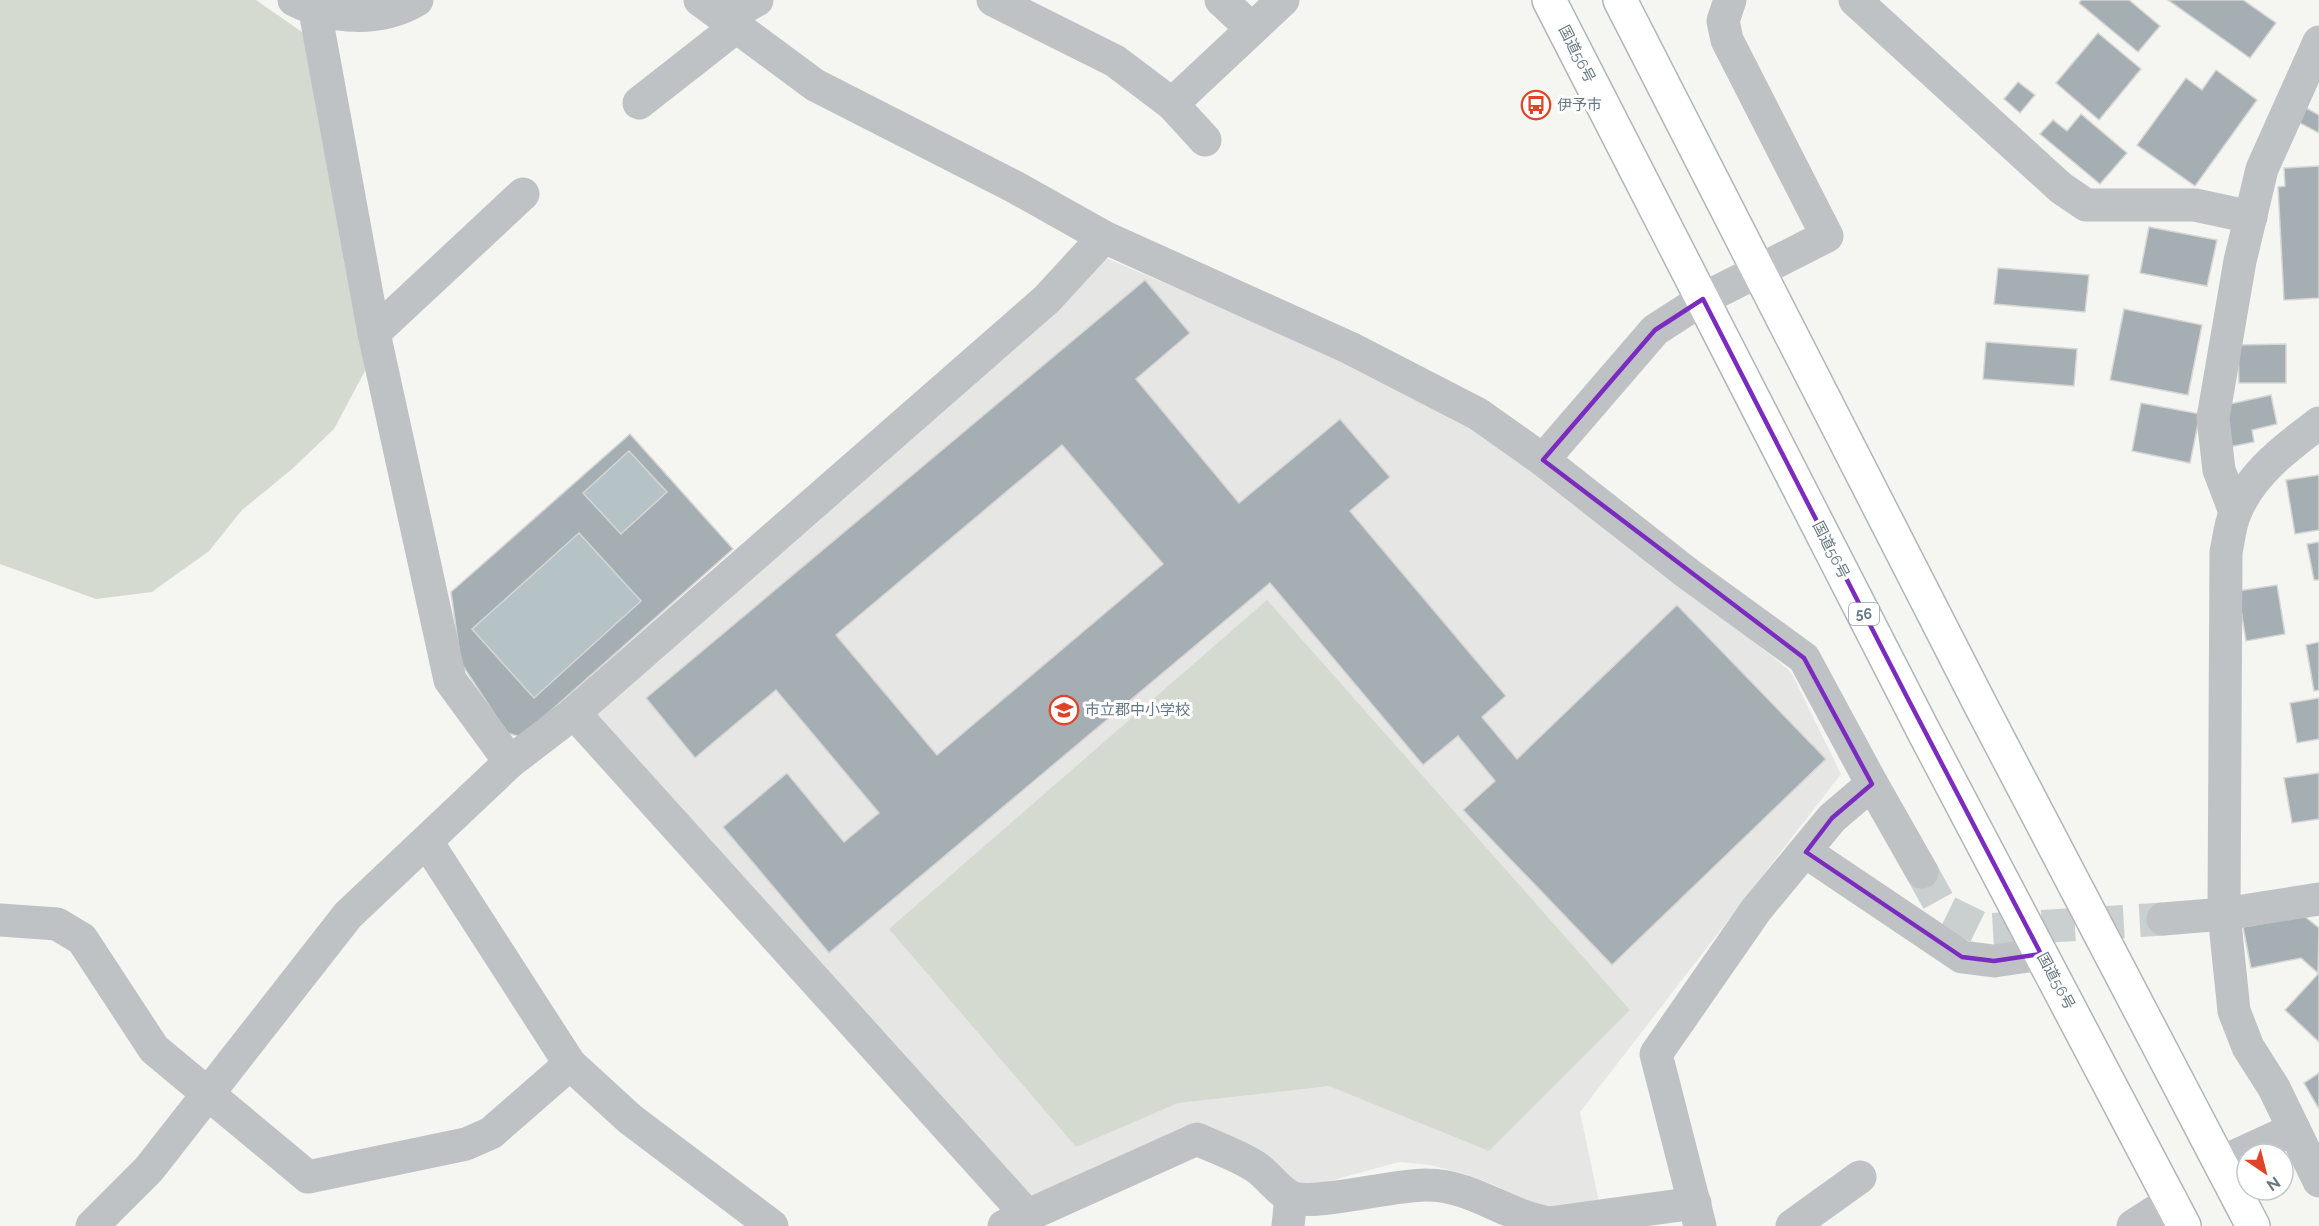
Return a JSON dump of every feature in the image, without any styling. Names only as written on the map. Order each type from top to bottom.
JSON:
[{"type":"highway","name":"国道56号","points":[[1549,0],[2041,954],[2178,1213]]},
{"type":"highway","points":[[1620,0],[1985,714],[2253,1226]]},
{"type":"street","points":[[417,0],[406,7],[360,17],[305,5],[450,680],[510,762]]},
{"type":"street","points":[[639,103],[720,15],[757,0]]},
{"type":"street","points":[[993,0],[1115,61],[1172,104],[1205,140]]},
{"type":"street","points":[[1221,0],[1251,28]]},
{"type":"street","points":[[1172,104],[1283,0]]},
{"type":"street","points":[[1543,460],[1655,330],[1703,299],[1827,236],[1727,40],[1722,21],[1730,0]]},
{"type":"street","points":[[1855,0],[2061,188],[2086,206],[2195,205],[2251,217]]},
{"type":"street","points":[[720,15],[814,85],[1013,186],[1104,237],[1360,353],[1478,414],[1543,460],[1687,573],[1804,658],[1922,872]]},
{"type":"street","points":[[2235,512],[2219,470],[2213,418],[2240,261],[2262,170],[2319,42]]},
{"type":"street","points":[[374,333],[523,194]]},
{"type":"street","points":[[92,1226],[149,1169],[348,915],[510,762],[574,713],[1047,299],[1104,237]]},
{"type":"street","points":[[2319,423],[2286,448],[2254,480],[2235,512],[2226,552],[2224,914],[2234,1011],[2248,1047],[2274,1088],[2319,1181]]},
{"type":"street","points":[[574,713],[1015,1220],[1197,1139],[1256,1166],[1289,1211],[1316,1199],[1404,1185],[1430,1185],[1452,1187],[1483,1197],[1530,1220],[1549,1223],[1698,1215],[1656,1054],[1756,910],[1833,818],[1872,784]]},
{"type":"street","points":[[427,842],[570,1064],[630,1119],[772,1226]]},
{"type":"street","points":[[1806,852],[1962,957],[1994,961],[2041,954]]},
{"type":"street","points":[[2163,919],[2224,914],[2319,899]]},
{"type":"street","points":[[0,920],[57,924],[82,939],[154,1049],[308,1177],[466,1144],[491,1133],[570,1064]]},
{"type":"street","points":[[2220,1163],[2294,1129]]},
{"type":"street","points":[[1792,1226],[1860,1177]]},
{"type":"street","points":[[2133,1226],[2178,1213]]},
{"type":"highlighted area","points":[[1703,299],[1907,697],[2041,954],[1994,961],[1962,957],[1806,852],[1832,818],[1872,784],[1804,658],[1543,460],[1655,330]]},
{"type":"shaded area","points":[[0,0],[256,0],[315,41],[366,369],[334,429],[291,470],[242,510],[209,551],[152,592],[96,599],[0,564]]},
{"type":"shaded area","points":[[1106,258],[1303,342],[1471,422],[1668,571],[1791,672],[1841,774],[1580,1112],[1599,1202],[1543,1212],[1525,1205],[1497,1186],[1465,1174],[1430,1165],[1399,1162],[1319,1184],[1300,1185],[1195,1125],[1031,1197],[597,719],[596,708]]},
{"type":"shaded area","points":[[629,451],[667,492],[621,534],[583,493]]},
{"type":"shaded area","points":[[579,533],[641,601],[534,698],[472,629]]},
{"type":"shaded area","points":[[1267,600],[1630,1010],[1489,1151],[1329,1086],[1178,1103],[1076,1147],[889,929]]},
{"type":"building","points":[[2081,0],[2129,0],[2160,26],[2138,52],[2079,3]]},
{"type":"building","points":[[2168,0],[2243,0],[2276,23],[2250,58]]},
{"type":"building","points":[[2098,33],[2141,69],[2099,120],[2056,83]]},
{"type":"building","points":[[2216,70],[2257,100],[2195,186],[2137,145],[2186,78],[2202,90]]},
{"type":"building","points":[[2018,82],[2035,95],[2020,113],[2004,99]]},
{"type":"building","points":[[2306,108],[2319,115],[2319,133],[2298,122]]},
{"type":"building","points":[[2081,114],[2127,153],[2100,184],[2040,134],[2053,120],[2067,131]]},
{"type":"building","points":[[2319,166],[2319,298],[2284,300],[2278,187],[2285,186],[2284,168]]},
{"type":"building","points":[[2149,227],[2217,240],[2207,286],[2140,273]]},
{"type":"building","points":[[1998,268],[2089,275],[2085,312],[1994,304]]},
{"type":"building","points":[[1145,280],[1190,333],[1136,379],[1239,503],[1340,419],[1390,477],[1350,511],[1506,696],[1482,717],[1517,759],[1677,605],[1826,759],[1612,965],[1463,810],[1495,781],[1458,736],[1423,765],[1270,583],[829,953],[723,827],[787,773],[844,842],[879,813],[776,690],[695,758],[646,698]],"holes":[[[1062,445],[1163,564],[937,755],[836,635]]]},
{"type":"building","points":[[2124,309],[2202,325],[2188,395],[2110,380]]},
{"type":"building","points":[[1986,342],[2077,349],[2074,386],[1983,379]]},
{"type":"building","points":[[2286,344],[2286,383],[2239,383],[2238,345]]},
{"type":"building","points":[[2271,395],[2277,424],[2252,430],[2254,442],[2229,447],[2221,406]]},
{"type":"building","points":[[2141,403],[2200,414],[2190,463],[2132,451]]},
{"type":"building","points":[[630,434],[733,549],[521,737],[507,733],[461,663],[451,592]],"holes":[[[629,451],[667,492],[621,534],[583,493]],[[579,533],[641,601],[534,698],[472,629]]]},
{"type":"building","points":[[2319,475],[2319,530],[2295,534],[2286,480]]},
{"type":"building","points":[[2319,542],[2319,580],[2314,580],[2307,544]]},
{"type":"building","points":[[2277,585],[2285,634],[2246,641],[2238,591]]},
{"type":"building","points":[[2319,642],[2319,690],[2314,691],[2306,645]]},
{"type":"building","points":[[2319,698],[2319,739],[2297,743],[2290,703]]},
{"type":"building","points":[[2319,773],[2319,819],[2292,823],[2284,778]]},
{"type":"building","points":[[2304,916],[2319,928],[2318,973],[2301,958],[2251,968],[2243,927]]},
{"type":"building","points":[[2319,973],[2319,1042],[2285,1010]]},
{"type":"building","points":[[2319,1073],[2319,1109],[2304,1083]]},
{"type":"tunnel","points":[[1922,872],[1943,910],[1984,930],[2163,919]]},
{"type":"place","name":"伊予市","points":[[1536,105]]},
{"type":"place","name":"市立郡中小学校","points":[[1064,710]]}]
